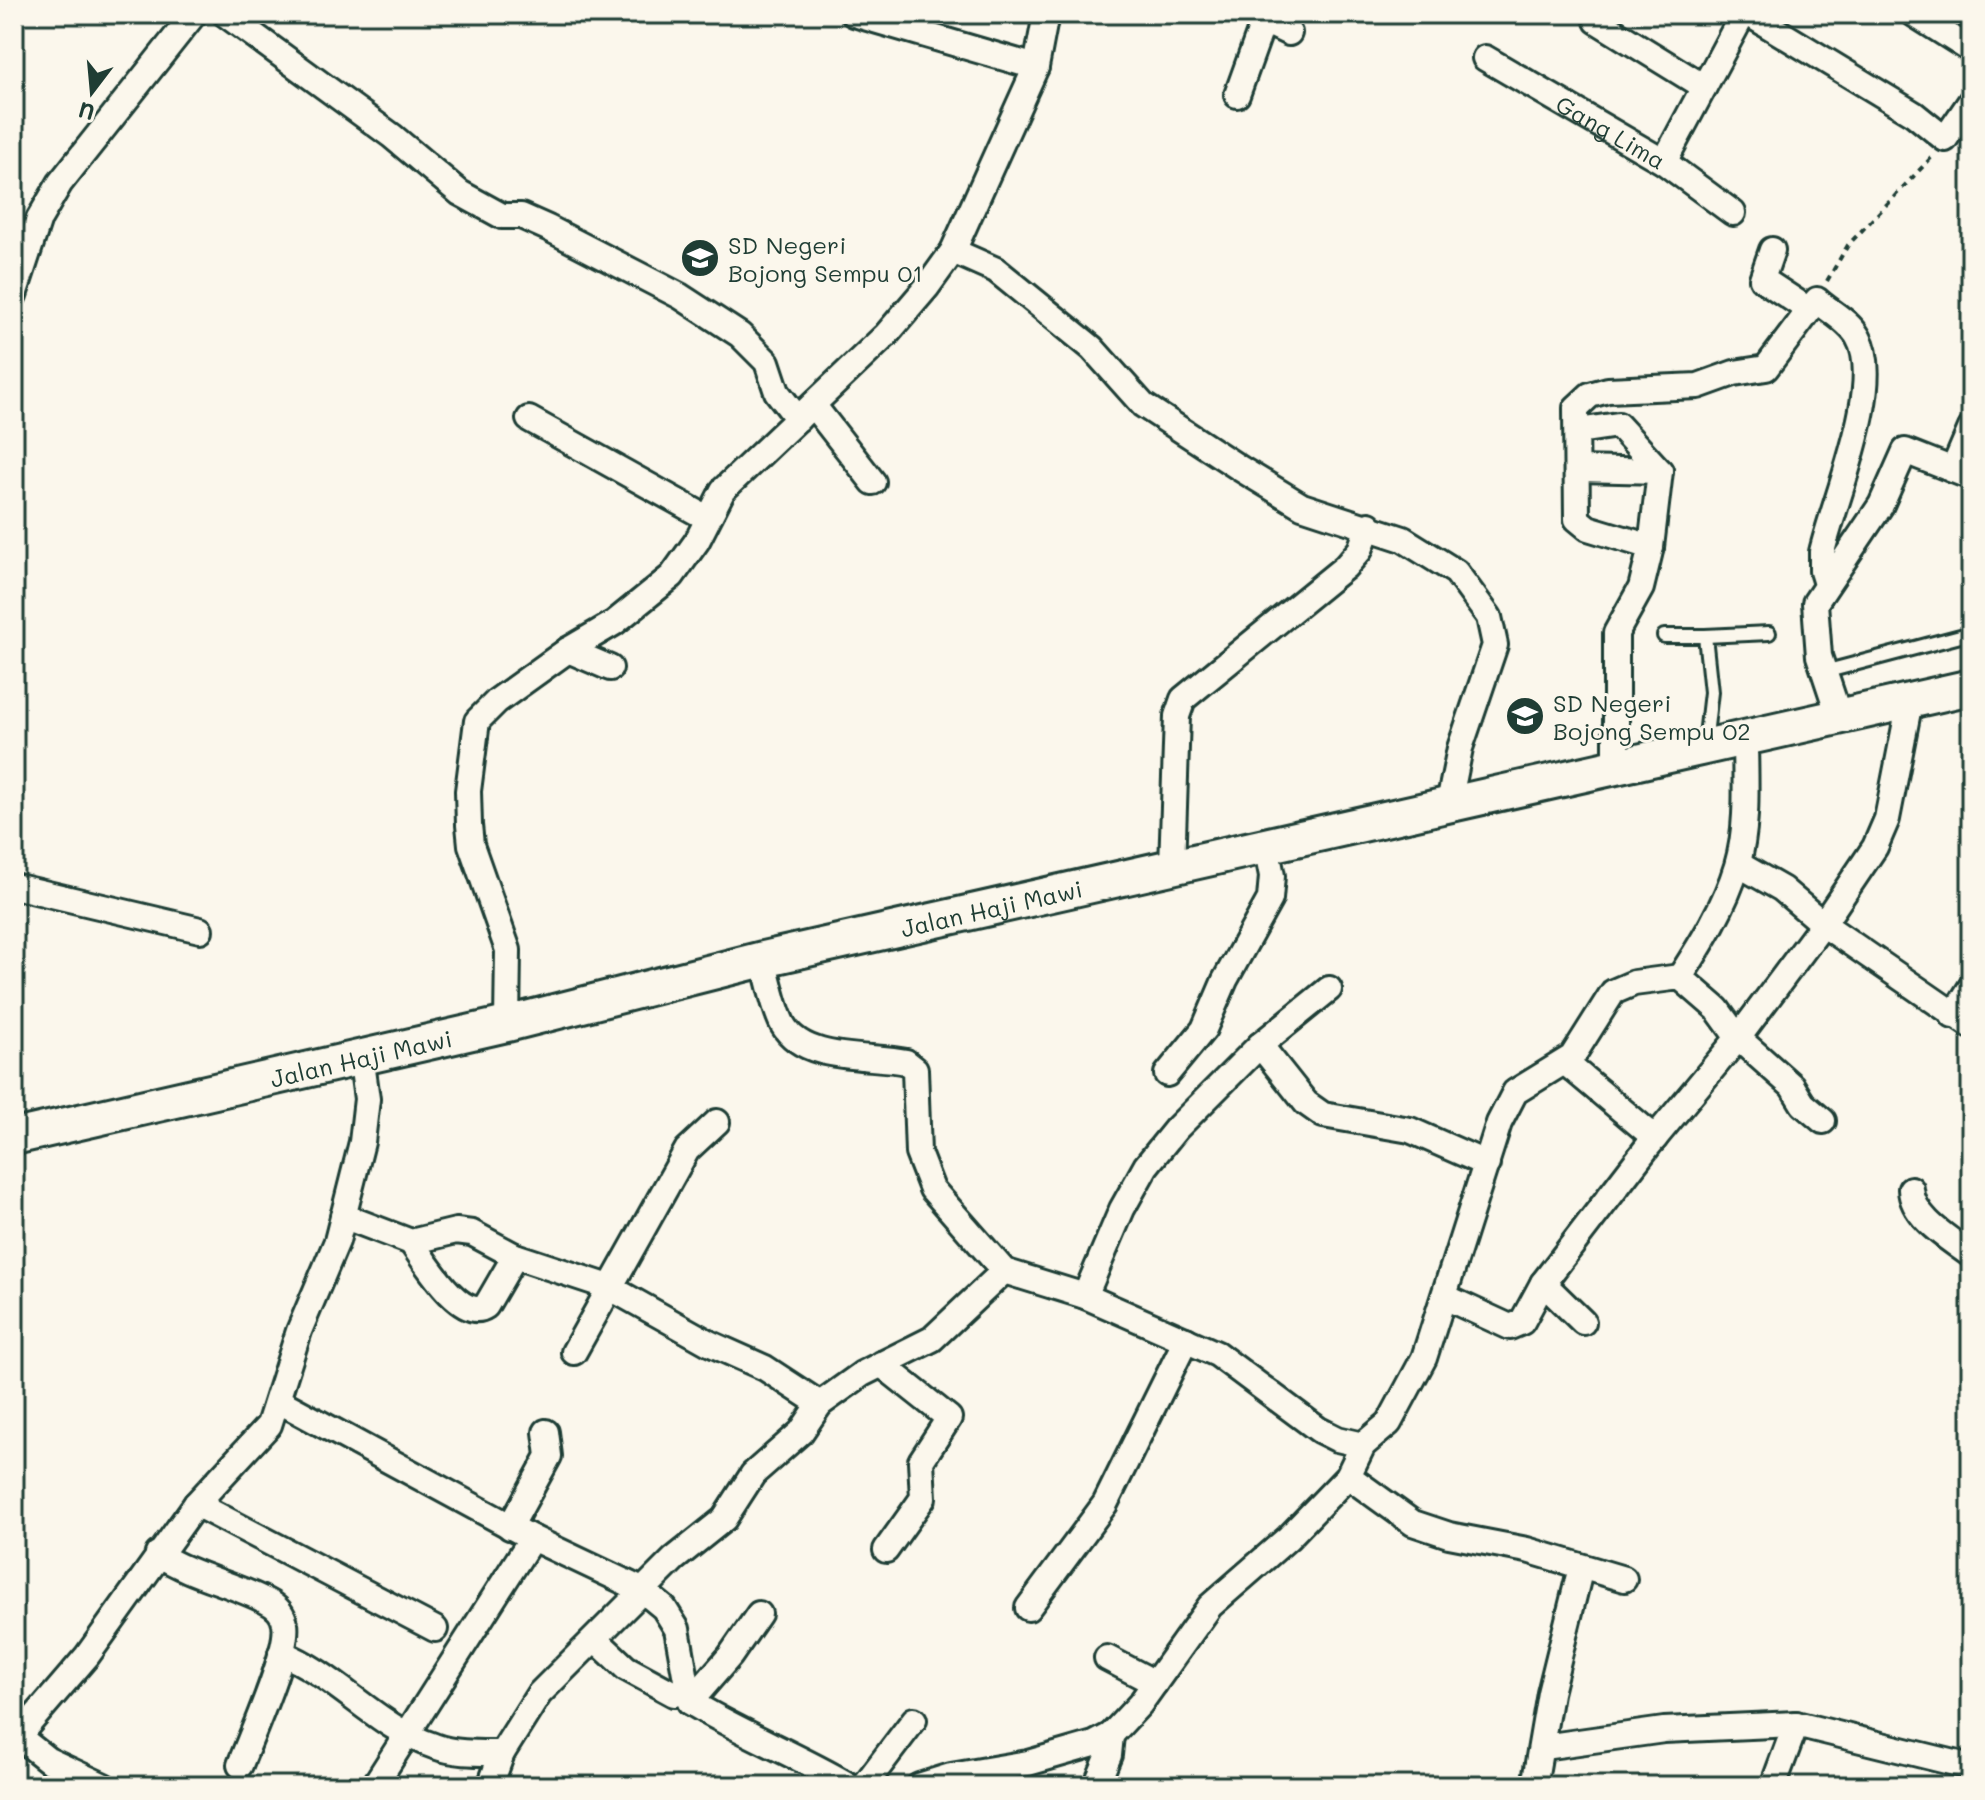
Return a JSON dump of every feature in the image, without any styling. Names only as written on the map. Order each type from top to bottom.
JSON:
[{"type":"street","points":[[14,295],[39,219],[60,183],[194,14]]},
{"type":"street","points":[[225,14],[392,136],[460,193],[502,216],[521,216],[548,228],[680,296],[719,320],[755,347],[767,362],[777,392],[806,412],[873,482]]},
{"type":"street","points":[[854,14],[1036,67]]},
{"type":"street","points":[[507,1024],[508,950],[471,845],[468,791],[477,721],[497,701],[568,650],[614,623],[672,576],[697,541],[723,490],[886,335],[953,251],[1036,67],[1046,14]]},
{"type":"street","points":[[1664,162],[1746,14],[1914,114],[1945,139],[1971,101]]},
{"type":"street","points":[[1914,14],[1971,50]]},
{"type":"street","points":[[1237,95],[1257,17],[1289,33]]},
{"type":"street","points":[[1597,21],[1704,87]]},
{"type":"street","name":"Gang Lima","points":[[1485,58],[1664,162],[1733,213]]},
{"type":"street","points":[[1772,250],[1762,279],[1853,329],[1866,357],[1865,399],[1822,552],[1826,584]]},
{"type":"street","points":[[953,251],[996,270],[1065,324],[1143,405],[1302,506],[1369,525],[1403,539],[1456,572],[1482,606],[1493,631],[1493,657],[1460,748],[1449,803]]},
{"type":"street","points":[[1651,547],[1582,524],[1575,513],[1578,469],[1576,408],[1585,399],[1599,393],[1698,386],[1734,373],[1766,368],[1813,305]]},
{"type":"street","points":[[529,419],[707,518]]},
{"type":"street","points":[[1578,431],[1618,425],[1660,471],[1651,547],[1641,588],[1616,633],[1616,764]]},
{"type":"street","points":[[1839,716],[1824,672],[1815,603],[1881,505],[1905,451],[1962,474],[1971,428]]},
{"type":"street","points":[[1578,469],[1660,471]]},
{"type":"street","points":[[1172,867],[1177,716],[1183,699],[1345,567],[1360,550],[1369,525]]},
{"type":"street","points":[[568,650],[610,668]]},
{"type":"street","name":"Jalan Haji Mawi","points":[[14,1137],[361,1055],[507,1024],[763,959],[1616,764],[1971,687]]},
{"type":"street","points":[[1445,1297],[1514,1327],[1522,1322],[1543,1283],[1655,1138],[1738,1038],[1823,924],[1881,834],[1910,701]]},
{"type":"street","points":[[1680,977],[1706,937],[1738,864],[1745,794],[1745,736]]},
{"type":"street","points":[[1167,1074],[1204,1029],[1225,980],[1270,899],[1272,876],[1266,845]]},
{"type":"street","points":[[1738,864],[1782,889],[1823,924],[1962,1021],[1971,987]]},
{"type":"street","points":[[14,886],[200,930]]},
{"type":"street","points":[[763,959],[782,1024],[800,1042],[831,1052],[906,1062],[915,1069],[918,1153],[932,1189],[1004,1271],[1033,1277],[1085,1296],[1186,1340],[1232,1363],[1319,1430],[1337,1439],[1363,1445]]},
{"type":"street","points":[[919,1786],[951,1776],[1028,1763],[1094,1744],[1111,1735],[1155,1683],[1210,1606],[1288,1538],[1348,1476],[1363,1445],[1389,1423],[1424,1358],[1499,1123],[1515,1092],[1567,1064],[1613,992],[1634,983],[1680,977],[1717,1009],[1738,1038],[1792,1086],[1803,1104],[1823,1121]]},
{"type":"street","points":[[1085,1296],[1122,1209],[1146,1166],[1176,1129],[1260,1045],[1329,989]]},
{"type":"street","points":[[1260,1045],[1306,1103],[1323,1115],[1410,1130],[1487,1164]]},
{"type":"street","points":[[104,1786],[48,1760],[16,1738],[87,1656],[196,1504],[227,1468],[260,1438],[279,1401],[299,1331],[331,1259],[362,1142],[367,1099],[361,1055]]},
{"type":"street","points":[[1567,1064],[1655,1138]]},
{"type":"street","points":[[574,1352],[687,1150],[717,1122]]},
{"type":"street","points":[[1911,1189],[1913,1201],[1922,1216],[1971,1255]]},
{"type":"street","points":[[343,1216],[411,1242],[464,1231],[515,1256],[609,1287],[709,1343],[765,1368],[820,1404]]},
{"type":"street","points":[[411,1242],[443,1286],[460,1303],[475,1309],[484,1309],[515,1256]]},
{"type":"street","points":[[490,1786],[502,1753],[539,1694],[642,1590],[724,1519],[753,1474],[801,1432],[820,1404],[881,1364],[932,1339],[1004,1271]]},
{"type":"street","points":[[1543,1283],[1583,1322]]},
{"type":"street","points":[[1028,1608],[1105,1504],[1186,1340]]},
{"type":"street","points":[[881,1364],[949,1418],[921,1461],[923,1498],[886,1550]]},
{"type":"street","points":[[279,1401],[510,1527],[642,1590],[664,1608],[677,1629],[682,1698]]},
{"type":"street","points":[[510,1527],[549,1456],[546,1432]]},
{"type":"street","points":[[1348,1476],[1413,1523],[1449,1535],[1527,1550],[1624,1579]]},
{"type":"street","points":[[196,1504],[435,1629]]},
{"type":"street","points":[[374,1786],[532,1538]]},
{"type":"street","points":[[158,1554],[186,1570],[274,1606],[285,1621],[281,1653],[240,1765]]},
{"type":"street","points":[[1534,1786],[1550,1693],[1581,1567]]},
{"type":"street","points":[[682,1698],[730,1656],[759,1614]]},
{"type":"street","points":[[595,1639],[626,1668],[728,1725],[818,1765],[850,1786]]},
{"type":"street","points":[[281,1653],[317,1669],[407,1735],[463,1753],[502,1753]]},
{"type":"street","points":[[1107,1658],[1155,1683]]},
{"type":"street","points":[[864,1786],[914,1720]]},
{"type":"street","points":[[1543,1747],[1664,1730],[1796,1724],[1971,1767]]},
{"type":"street","points":[[1773,1786],[1796,1724]]},
{"type":"street","points":[[1096,1786],[1109,1755],[1111,1735]]},
{"type":"lane","points":[[1664,636],[1769,633]]},
{"type":"lane","points":[[1824,672],[1968,634]]},
{"type":"lane","points":[[1705,636],[1711,692],[1705,744]]},
{"type":"path","points":[[1813,305],[1848,245],[1916,175],[1945,139]]},
{"type":"place","name":"SD Negeri Bojong Sempu 01","points":[[700,258]]},
{"type":"place","name":"SD Negeri Bojong Sempu 02","points":[[1525,716]]}]
